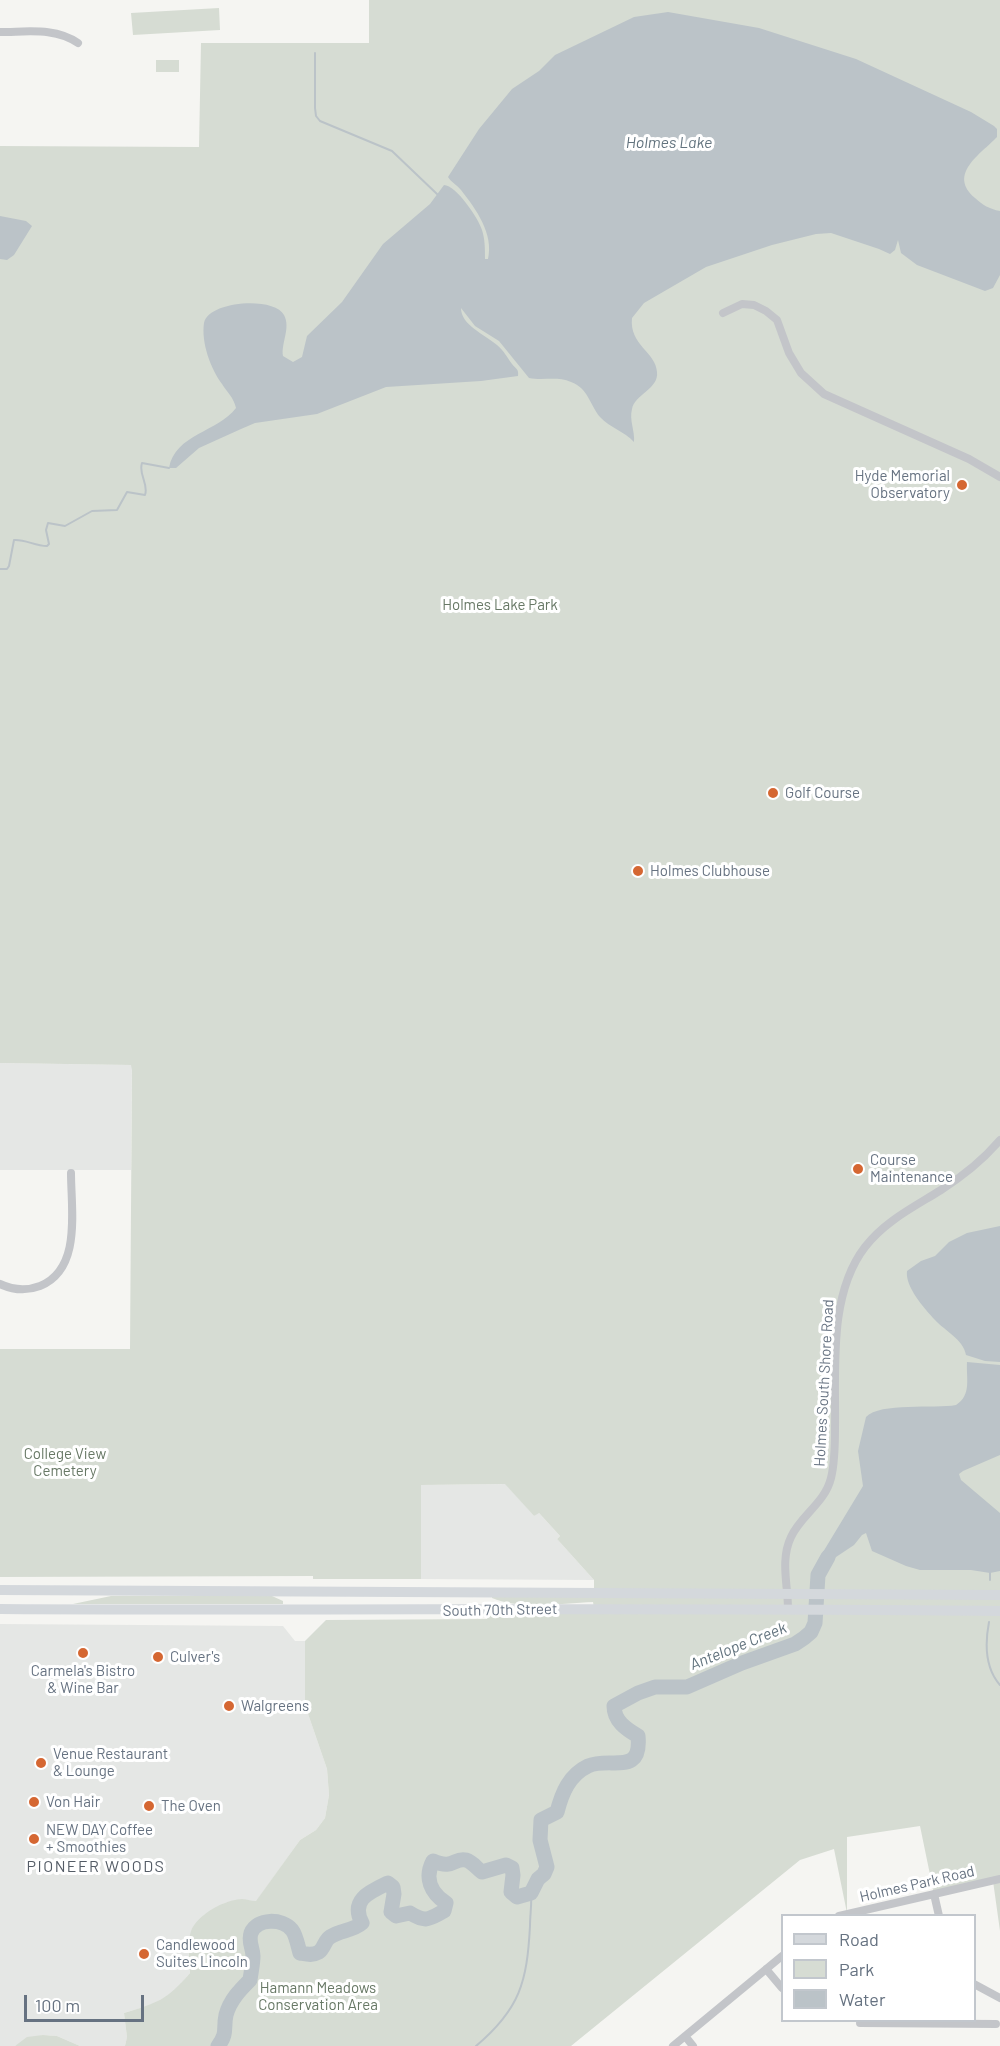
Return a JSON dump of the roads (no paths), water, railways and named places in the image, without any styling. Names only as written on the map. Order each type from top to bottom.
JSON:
[{"type":"main road","name":"South 70th Street","points":[[0,1590],[771,1592],[1000,1595]]},
{"type":"main road","name":"South 70th Street","points":[[0,1609],[1000,1611]]},
{"type":"street","points":[[0,32],[58,33],[78,43]]},
{"type":"street","points":[[723,313],[742,304],[754,305],[766,311],[777,320],[789,353],[801,373],[824,394],[969,459],[1000,477]]},
{"type":"street","name":"Holmes South Shore Road","points":[[788,1609],[785,1578],[786,1553],[790,1537],[824,1495],[832,1477],[840,1310],[844,1287],[852,1268],[867,1245],[888,1224],[953,1182],[978,1163],[1000,1140]]},
{"type":"street","points":[[0,1284],[18,1289],[36,1287],[53,1278],[66,1263],[71,1245],[71,1173]]},
{"type":"street","points":[[771,1592],[785,1578]]},
{"type":"street","name":"Holmes Park Road","points":[[848,1914],[1000,1879]]},
{"type":"street","points":[[934,1894],[939,1914]]},
{"type":"street","points":[[673,2046],[781,1958]]},
{"type":"street","points":[[766,1969],[781,1986]]},
{"type":"street","points":[[976,1985],[1000,1998]]},
{"type":"street","points":[[860,2023],[996,2024]]},
{"type":"street","points":[[685,2036],[693,2046]]},
{"type":"water","name":"Holmes Lake","points":[[668,12],[759,28],[856,59],[971,112],[994,126],[997,129],[997,137],[969,165],[964,181],[967,189],[984,205],[1000,211],[1000,275],[993,288],[985,291],[917,265],[901,253],[898,240],[895,250],[890,254],[831,233],[816,234],[772,245],[706,267],[644,303],[632,318],[634,335],[656,365],[657,372],[654,383],[637,399],[632,409],[634,442],[600,417],[585,393],[577,385],[560,379],[529,378],[499,341],[475,326],[461,308],[469,324],[502,350],[517,369],[518,376],[481,381],[386,387],[317,414],[255,423],[199,448],[176,468],[169,468],[179,448],[188,440],[219,423],[236,408],[214,371],[208,355],[203,331],[208,316],[228,306],[242,304],[255,303],[278,309],[284,315],[287,325],[283,356],[293,362],[302,357],[307,336],[342,302],[383,244],[430,204],[444,185],[449,186],[461,196],[476,218],[484,237],[485,259],[488,259],[488,240],[482,222],[467,197],[448,177],[479,129],[512,89],[539,71],[555,55],[634,17]]},
{"type":"water","points":[[0,216],[26,221],[32,226],[14,255],[7,260],[0,259]]},
{"type":"water","points":[[1000,1226],[1000,1362],[985,1361],[966,1355],[958,1340],[935,1320],[916,1297],[909,1284],[907,1271],[921,1261],[935,1256],[949,1242],[967,1233]]},
{"type":"water","points":[[967,1362],[1000,1365],[1000,1455],[959,1474],[961,1480],[1000,1513],[1000,1571],[990,1573],[971,1570],[920,1570],[872,1551],[866,1533],[818,1575],[817,1562],[863,1486],[858,1451],[866,1417],[883,1409],[956,1405],[966,1391]]},
{"type":"waterway","points":[[315,53],[315,108],[316,116],[320,121],[392,151],[437,194]]},
{"type":"waterway","points":[[0,569],[7,569],[9,566],[14,540],[47,546],[49,544],[46,530],[48,523],[65,526],[92,511],[117,510],[127,492],[145,495],[142,463],[169,468]]},
{"type":"waterway","name":"Antelope Creek","points":[[218,2046],[224,2034],[226,2015],[230,2005],[250,1980],[253,1956],[251,1933],[254,1928],[264,1922],[270,1921],[288,1926],[293,1932],[300,1953],[316,1953],[330,1937],[362,1923],[358,1908],[363,1898],[388,1883],[393,1887],[394,1894],[391,1912],[396,1916],[410,1913],[424,1919],[431,1918],[444,1911],[446,1903],[436,1895],[430,1885],[429,1873],[433,1861],[450,1864],[466,1860],[482,1872],[506,1865],[512,1868],[511,1892],[517,1897],[531,1893],[547,1867],[540,1840],[541,1820],[557,1812],[564,1791],[571,1780],[588,1766],[623,1763],[635,1757],[638,1749],[638,1736],[618,1720],[614,1706],[655,1687],[687,1687],[742,1663],[795,1644],[804,1638],[811,1632],[815,1623],[818,1575],[828,1557]]},
{"type":"waterway","points":[[990,1573],[990,1580]]},
{"type":"waterway","points":[[989,1622],[987,1655],[991,1671],[1000,1685]]},
{"type":"waterway","points":[[476,2046],[503,2020],[518,1993],[529,1946],[531,1893]]},
{"type":"place","name":"Hyde Memorial Observatory","points":[[962,485]]},
{"type":"place","name":"Golf Course","points":[[773,793]]},
{"type":"place","name":"Holmes Clubhouse","points":[[638,871]]},
{"type":"place","name":"Course Maintenance","points":[[858,1169]]},
{"type":"place","name":"Carmela's Bistro & Wine Bar","points":[[83,1653]]},
{"type":"place","name":"Culver's","points":[[158,1657]]},
{"type":"place","name":"Walgreens","points":[[229,1706]]},
{"type":"place","name":"Venue Restaurant & Lounge","points":[[41,1763]]},
{"type":"place","name":"Von Hair","points":[[34,1802]]},
{"type":"place","name":"The Oven","points":[[149,1806]]},
{"type":"place","name":"NEW DAY Coffee + Smoothies","points":[[34,1839]]},
{"type":"place","name":"Candlewood Suites Lincoln","points":[[144,1954]]},
{"type":"district","name":"PIONEER WOODS","points":[[96,1867]]},
{"type":"park label","name":"Holmes Lake Park","points":[[500,605]]},
{"type":"park label","name":"College View Cemetery","points":[[65,1462]]},
{"type":"park label","name":"Hamann Meadows Conservation Area","points":[[318,1996]]}]
